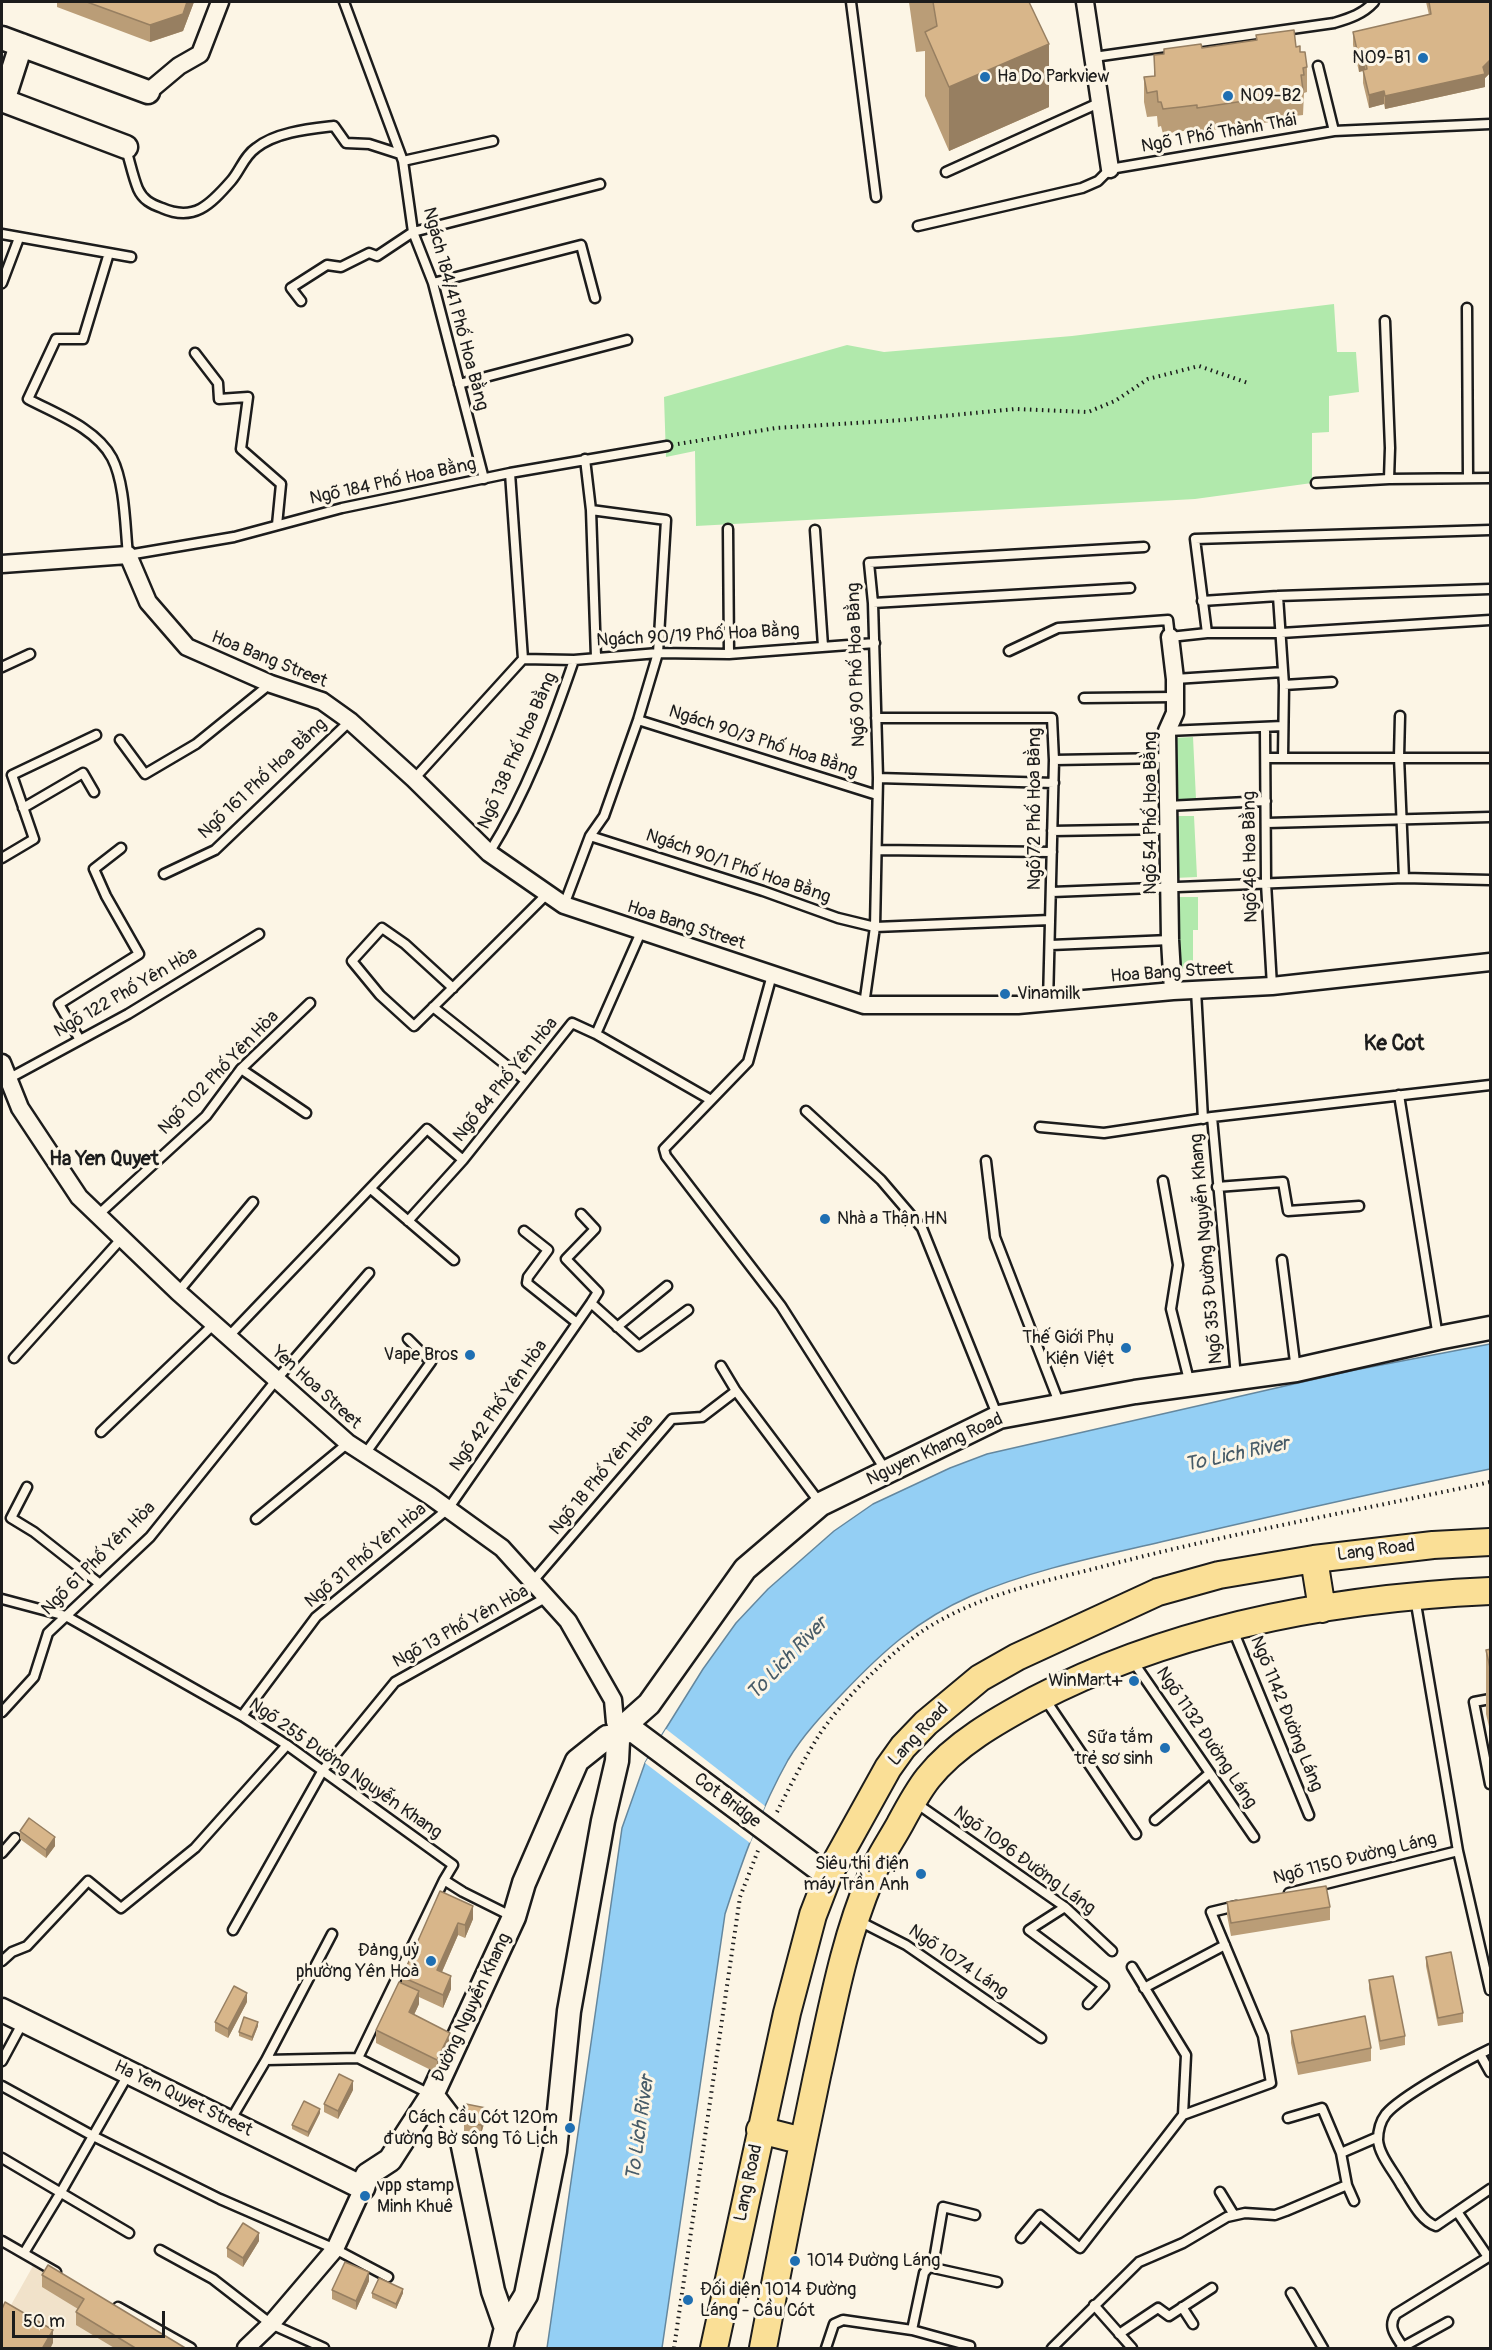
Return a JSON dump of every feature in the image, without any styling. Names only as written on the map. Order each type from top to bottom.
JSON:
[{"type":"main road","points":[[126,147],[2,100],[11,42],[148,92]]},
{"type":"main road","name":"Nguyen Khang Road","points":[[617,1731],[649,1704],[745,1569],[821,1504],[999,1417],[1190,1384],[1296,1370],[1491,1328]]},
{"type":"main road","name":"Lang Road","points":[[714,2349],[760,2130],[813,1915],[828,1876],[888,1768],[903,1747],[943,1708],[980,1678],[1058,1637],[1158,1592],[1219,1575],[1314,1559],[1397,1548],[1491,1542]]},
{"type":"main road","points":[[1314,1559],[1322,1609]]},
{"type":"main road","name":"Lang Road","points":[[763,2349],[803,2141],[827,2029],[855,1919],[872,1874],[928,1778],[961,1747],[1010,1713],[1130,1657],[1186,1638],[1232,1626],[1322,1609],[1415,1597],[1491,1591]]},
{"type":"main road","name":"Cot Bridge","points":[[617,1731],[635,1732],[828,1876]]},
{"type":"main road","name":"Đường Nguyễn Khang","points":[[503,2338],[460,2132],[432,2095],[514,1917],[524,1883],[577,1761],[617,1731]]},
{"type":"main road","name":"Đường Nguyễn Khang","points":[[503,2338],[526,2295],[555,2151],[568,2011],[603,1821],[617,1761],[617,1731]]},
{"type":"main road","name":"Ha Yen Quyet Street","points":[[2,2010],[363,2188]]},
{"type":"main road","points":[[363,2188],[368,2175],[390,2160],[432,2095]]},
{"type":"main road","points":[[760,2130],[803,2141]]},
{"type":"street","points":[[148,92],[179,66],[200,54],[219,2]]},
{"type":"street","points":[[1085,2],[1110,169]]},
{"type":"street","points":[[2,564],[128,555]]},
{"type":"street","name":"Hoa Bang Street","points":[[128,555],[148,602],[186,647],[271,684],[322,701],[350,721],[414,779],[489,853],[564,905],[864,1005],[1048,1004],[1173,991],[1272,986],[1491,962]]},
{"type":"street","name":"Ngõ 54 Phố Hoa Bằng","points":[[1170,637],[1175,679],[1174,713],[1167,731],[1170,940],[1173,991]]},
{"type":"street","name":"Yen Hoa Street","points":[[4,1075],[26,1118],[79,1197],[178,1292],[348,1443],[448,1509],[502,1548],[533,1581],[568,1621],[614,1700],[617,1731]]},
{"type":"street","points":[[246,2349],[271,2324],[336,2249],[363,2188]]},
{"type":"lane","name":"Ngách 184/41 Phố Hoa Bằng","points":[[344,2],[402,158],[413,232],[433,283],[484,479]]},
{"type":"lane","points":[[851,2],[876,197]]},
{"type":"lane","points":[[1094,57],[1334,23],[1352,18],[1374,2]]},
{"type":"lane","points":[[1318,66],[1334,131]]},
{"type":"lane","points":[[945,172],[1101,102]]},
{"type":"lane","name":"Ngõ 1 Phố Thành Thái","points":[[1110,169],[1334,131],[1491,124]]},
{"type":"lane","points":[[126,147],[138,190],[148,202],[175,213],[192,214],[213,200],[233,179],[241,164],[256,147],[293,131],[334,126],[346,143],[369,144],[402,158],[493,141]]},
{"type":"lane","points":[[918,226],[1082,189],[1098,181],[1110,169]]},
{"type":"lane","points":[[301,301],[291,288],[327,265],[341,267],[369,253],[377,256],[413,232],[600,184]]},
{"type":"lane","points":[[2,234],[131,257]]},
{"type":"lane","points":[[2,283],[20,238]]},
{"type":"lane","points":[[433,283],[581,245],[595,298]]},
{"type":"lane","points":[[110,253],[83,339],[56,339],[28,399],[75,424],[99,441],[112,458],[119,478],[128,555]]},
{"type":"lane","points":[[1467,308],[1468,478]]},
{"type":"lane","points":[[1385,321],[1389,479]]},
{"type":"lane","points":[[459,384],[627,340]]},
{"type":"lane","points":[[195,354],[218,383],[219,399],[248,397],[241,449],[281,484],[277,525]]},
{"type":"lane","name":"Ngõ 184 Phố Hoa Bằng","points":[[128,555],[234,537],[342,508],[510,473],[667,446]]},
{"type":"lane","points":[[585,459],[591,510],[596,657]]},
{"type":"lane","points":[[414,779],[523,659],[510,473]]},
{"type":"lane","points":[[1316,483],[1389,479],[1491,478]]},
{"type":"lane","points":[[564,905],[590,836],[604,816],[638,720],[658,653],[666,520],[591,510]]},
{"type":"lane","points":[[728,529],[729,654]]},
{"type":"lane","points":[[815,530],[823,646]]},
{"type":"lane","points":[[1207,633],[1195,539],[1491,530]]},
{"type":"lane","name":"Ngõ 90 Phố Hoa Bằng","points":[[864,1005],[875,927],[878,778],[875,643],[869,563],[1144,547]]},
{"type":"lane","points":[[873,603],[1130,588]]},
{"type":"lane","points":[[1202,601],[1278,596],[1491,590]]},
{"type":"lane","points":[[1278,596],[1284,685],[1283,757]]},
{"type":"lane","points":[[1009,651],[1058,628],[1168,620],[1170,637],[1207,633],[1281,633],[1491,620]]},
{"type":"lane","name":"Ngách 90/19 Phố Hoa Bằng","points":[[523,659],[574,660],[658,653],[729,654],[875,643]]},
{"type":"lane","points":[[2,667],[30,654]]},
{"type":"lane","name":"Ngõ 138 Phố Hoa Bằng","points":[[489,853],[519,799],[555,715],[574,660]]},
{"type":"lane","points":[[1175,679],[1283,672]]},
{"type":"lane","points":[[1284,685],[1332,682]]},
{"type":"lane","points":[[120,740],[146,774],[196,744],[271,684]]},
{"type":"lane","points":[[1084,698],[1175,697]]},
{"type":"lane","points":[[1400,716],[1399,758],[1404,878]]},
{"type":"lane","name":"Ngõ 72 Phố Hoa Bằng","points":[[876,718],[1052,718],[1054,783],[1048,1004]]},
{"type":"lane","name":"Ngách 90/3 Phố Hoa Bằng","points":[[638,720],[877,795]]},
{"type":"lane","name":"Ngõ 161 Phố Hoa Bằng","points":[[164,874],[215,850],[350,721]]},
{"type":"lane","points":[[1167,731],[1283,726]]},
{"type":"lane","name":"Ngõ 46 Hoa Bằng","points":[[1265,727],[1267,758],[1266,883],[1272,986]]},
{"type":"lane","points":[[2,858],[34,839],[12,775],[96,735]]},
{"type":"lane","points":[[1054,760],[1168,758]]},
{"type":"lane","points":[[1267,758],[1491,758]]},
{"type":"lane","points":[[23,808],[82,773],[94,792]]},
{"type":"lane","points":[[878,778],[1054,783]]},
{"type":"lane","points":[[1167,806],[1266,801]]},
{"type":"lane","points":[[1267,823],[1491,817]]},
{"type":"lane","points":[[1052,831],[1168,829]]},
{"type":"lane","name":"Ngách 90/1 Phố Hoa Bằng","points":[[590,836],[763,891],[838,918],[875,927],[1050,920]]},
{"type":"lane","points":[[80,1040],[59,1004],[139,954],[106,896],[94,869],[121,848]]},
{"type":"lane","points":[[876,850],[1053,852]]},
{"type":"lane","points":[[1052,892],[1404,878],[1491,880]]},
{"type":"lane","points":[[453,988],[405,944],[382,928],[352,961],[380,995],[414,1026],[453,988],[547,894]]},
{"type":"lane","points":[[596,1034],[641,932]]},
{"type":"lane","name":"Ngõ 122 Phố Yên Hòa","points":[[4,1075],[80,1040],[128,1014],[259,934]]},
{"type":"lane","points":[[1051,945],[1170,940]]},
{"type":"lane","points":[[772,975],[748,1062],[664,1149],[666,1156],[782,1306],[886,1471]]},
{"type":"lane","name":"Ngõ 353 Đường Nguyễn Khang","points":[[1196,990],[1207,1118],[1217,1187],[1236,1377]]},
{"type":"lane","name":"Ngõ 102 Phố Yên Hòa","points":[[99,1214],[206,1116],[241,1069],[310,1003]]},
{"type":"lane","points":[[433,1007],[525,1080]]},
{"type":"lane","name":"Ngõ 84 Phố Yên Hòa","points":[[229,1336],[427,1129],[463,1160],[572,1023],[596,1034],[711,1100]]},
{"type":"lane","points":[[241,1069],[306,1113]]},
{"type":"lane","points":[[1040,1127],[1104,1133],[1207,1118],[1491,1085]]},
{"type":"lane","points":[[1399,1095],[1438,1338]]},
{"type":"lane","points":[[806,1111],[881,1180],[922,1228],[999,1417]]},
{"type":"lane","points":[[408,1221],[463,1160]]},
{"type":"lane","points":[[986,1161],[995,1236],[1060,1406]]},
{"type":"lane","points":[[1163,1181],[1178,1265],[1171,1310],[1190,1384]]},
{"type":"lane","points":[[1217,1187],[1282,1182],[1288,1211],[1359,1206]]},
{"type":"lane","points":[[371,1189],[454,1260]]},
{"type":"lane","points":[[178,1292],[253,1203]]},
{"type":"lane","points":[[581,1215],[595,1228],[566,1259],[598,1292],[591,1303],[617,1327],[639,1346],[688,1310]]},
{"type":"lane","points":[[524,1231],[548,1251],[528,1277],[527,1283],[577,1323]]},
{"type":"lane","points":[[14,1358],[122,1238]]},
{"type":"lane","points":[[1282,1260],[1296,1370]]},
{"type":"lane","name":"Ngõ 61 Phố Yên Hòa","points":[[2,1712],[34,1677],[48,1633],[150,1537],[278,1379],[369,1273]]},
{"type":"lane","points":[[617,1327],[667,1286]]},
{"type":"lane","name":"Ngõ 42 Phố Yên Hòa","points":[[448,1509],[591,1303]]},
{"type":"lane","points":[[635,1342],[668,1318]]},
{"type":"lane","points":[[101,1432],[214,1324]]},
{"type":"lane","points":[[365,1454],[431,1362],[408,1339]]},
{"type":"lane","points":[[721,1366],[736,1391],[821,1504]]},
{"type":"lane","name":"Ngõ 18 Phố Yên Hòa","points":[[533,1581],[672,1419],[702,1418],[736,1391]]},
{"type":"lane","points":[[256,1519],[348,1443]]},
{"type":"lane","points":[[27,1487],[11,1518],[33,1532],[100,1584]]},
{"type":"lane","name":"Ngõ 31 Phố Yên Hòa","points":[[242,1716],[316,1617],[448,1509]]},
{"type":"lane","name":"Ngõ 13 Phố Yên Hòa","points":[[233,1930],[323,1770],[395,1682],[547,1597]]},
{"type":"lane","name":"Ngõ 1150 Đường Láng","points":[[1278,1895],[1458,1851],[1415,1597]]},
{"type":"lane","name":"Ngõ 255 Đường Nguyễn Khang","points":[[2,1599],[66,1616],[242,1716],[323,1770],[453,1865],[444,1880]]},
{"type":"lane","name":"Ngõ 1142 Đường Láng","points":[[1232,1626],[1309,1815]]},
{"type":"lane","name":"Ngõ 1132 Đường Láng","points":[[1130,1657],[1254,1837]]},
{"type":"lane","points":[[1043,1696],[1136,1834]]},
{"type":"lane","points":[[1491,1699],[1474,1702],[1491,1784]]},
{"type":"lane","points":[[2,1961],[12,1952],[27,1946],[88,1881],[121,1908],[195,1848],[287,1745]]},
{"type":"lane","points":[[1155,1820],[1210,1773]]},
{"type":"lane","name":"Ngõ 1096 Đường Láng","points":[[913,1801],[1065,1907],[1112,1951]]},
{"type":"lane","points":[[2,1853],[15,1838]]},
{"type":"lane","points":[[1458,1851],[1491,1990]]},
{"type":"lane","points":[[358,2058],[444,1880],[514,1917]]},
{"type":"lane","points":[[1021,2238],[1040,2215],[1080,2248],[1183,2115],[1271,2083],[1263,2036],[1211,1912],[1245,1904]]},
{"type":"lane","points":[[1065,1907],[1029,1930],[1104,1986],[1088,2004]]},
{"type":"lane","name":"Ngõ 1074 Láng","points":[[855,1919],[906,1945],[1041,2038]]},
{"type":"lane","points":[[230,2122],[266,2060],[332,1934]]},
{"type":"lane","points":[[1144,1988],[1225,1945]]},
{"type":"lane","points":[[1132,1967],[1186,2055],[1183,2115]]},
{"type":"lane","points":[[2,2061],[24,2022]]},
{"type":"lane","points":[[1491,2049],[1411,2095],[1387,2112],[1381,2121],[1378,2137],[1380,2147],[1390,2167],[1416,2209],[1428,2222],[1436,2226],[1491,2189]]},
{"type":"lane","points":[[1480,2054],[1491,2072]]},
{"type":"lane","points":[[266,2060],[358,2058],[432,2095]]},
{"type":"lane","points":[[24,2253],[129,2073]]},
{"type":"lane","points":[[2,2086],[93,2136],[220,2199],[336,2249],[388,2277]]},
{"type":"lane","points":[[1288,2118],[1322,2108],[1341,2153],[1347,2185],[1354,2200]]},
{"type":"lane","points":[[1341,2153],[1378,2137]]},
{"type":"lane","points":[[2,2158],[129,2233]]},
{"type":"lane","points":[[1052,2349],[1139,2262],[1183,2243],[1227,2217],[1245,2213],[1275,2214],[1347,2185]]},
{"type":"lane","points":[[1220,2192],[1234,2215]]},
{"type":"lane","points":[[912,2330],[924,2272],[933,2266],[943,2207],[975,2215]]},
{"type":"lane","points":[[1448,2322],[1402,2348],[1391,2327],[1391,2320],[1396,2314],[1489,2256],[1458,2213]]},
{"type":"lane","points":[[2,2241],[62,2275]]},
{"type":"lane","points":[[160,2250],[213,2279],[271,2324],[324,2349]]},
{"type":"lane","points":[[933,2266],[997,2282]]},
{"type":"lane","points":[[1119,2334],[1158,2308],[1169,2316],[1212,2288]]},
{"type":"lane","points":[[1291,2293],[1323,2349]]},
{"type":"lane","points":[[1094,2305],[1132,2349]]},
{"type":"lane","points":[[118,2307],[191,2349]]},
{"type":"lane","points":[[1182,2307],[1193,2324]]},
{"type":"lane","points":[[826,2349],[832,2328],[838,2320],[912,2330],[970,2346]]},
{"type":"path","points":[[667,446],[777,428],[903,420],[1015,409],[1088,412],[1115,401],[1148,380],[1199,366],[1248,383]]},
{"type":"shaded area","points":[[33,2266],[175,2348],[2,2348],[2,2321]]},
{"type":"green space","points":[[1334,304],[1337,352],[1356,352],[1359,392],[1329,396],[1329,432],[1312,433],[1312,483],[1195,499],[696,526],[695,451],[666,457],[664,397],[847,345],[884,352],[1072,336]]},
{"type":"green space","points":[[1193,737],[1196,799],[1174,800],[1171,738]]},
{"type":"green space","points":[[1172,816],[1194,816],[1197,877],[1174,878]]},
{"type":"green space","points":[[1176,897],[1198,897],[1198,930],[1193,930],[1193,969],[1178,969]]},
{"type":"water","name":"To Lich River","points":[[1490,1344],[1490,1469],[1102,1555],[996,1586],[952,1605],[917,1626],[887,1650],[836,1701],[800,1742],[778,1778],[753,1835],[725,1914],[662,2348],[547,2348],[622,1828],[645,1763],[703,1669],[736,1623],[768,1589],[834,1531],[873,1504],[950,1468],[987,1454],[1355,1370]]},
{"type":"pier","points":[[666,1729],[765,1806],[750,1843],[645,1763]]},
{"type":"building","points":[[87,2],[187,2],[183,14],[150,25]]},
{"type":"building","points":[[933,2],[1029,2],[1049,44],[949,87],[925,32],[937,26]]},
{"type":"building","name":"N09-B1","points":[[1429,2],[1491,2],[1491,59],[1483,67],[1485,74],[1385,96],[1384,91],[1369,95],[1363,70],[1367,69],[1365,58],[1359,59],[1353,32],[1431,14]]},
{"type":"building","points":[[1294,30],[1296,47],[1300,46],[1300,52],[1305,52],[1307,67],[1303,68],[1304,75],[1301,75],[1303,90],[1197,108],[1197,105],[1163,109],[1161,102],[1158,102],[1157,91],[1147,93],[1144,77],[1155,76],[1154,55],[1164,54],[1164,49],[1201,44],[1202,48],[1257,40],[1256,35]]},
{"type":"building","points":[[1491,1649],[1491,1672],[1486,1650]]},
{"type":"building","points":[[29,1818],[55,1837],[46,1850],[20,1831]]},
{"type":"building","points":[[1326,1886],[1330,1907],[1231,1923],[1227,1902]]},
{"type":"building","name":"Đảng uỷ phường Yên Hoà","points":[[440,1891],[473,1906],[465,1925],[458,1923],[437,1970],[451,1976],[443,1995],[402,1977]]},
{"type":"building","points":[[1451,1952],[1463,2013],[1438,2018],[1426,1957]]},
{"type":"building","points":[[1393,1976],[1405,2036],[1380,2041],[1369,1980]]},
{"type":"building","points":[[399,1982],[419,1991],[409,2012],[450,2033],[437,2060],[376,2030]]},
{"type":"building","points":[[234,1986],[247,1993],[228,2029],[215,2022]]},
{"type":"building","points":[[1365,2016],[1371,2048],[1298,2063],[1291,2031]]},
{"type":"building","points":[[244,2017],[258,2022],[252,2037],[239,2032]]},
{"type":"building","points":[[339,2074],[353,2081],[338,2111],[324,2104]]},
{"type":"building","points":[[304,2101],[320,2109],[308,2132],[292,2125]]},
{"type":"building","points":[[466,2104],[486,2108],[481,2125],[464,2123]]},
{"type":"building","points":[[243,2223],[259,2233],[243,2258],[227,2248]]},
{"type":"building","points":[[345,2262],[369,2272],[356,2301],[332,2290]]},
{"type":"building","points":[[48,2265],[187,2349],[137,2349],[76,2312],[84,2299],[42,2275]]},
{"type":"building","points":[[379,2278],[403,2289],[396,2304],[372,2293]]},
{"type":"building","points":[[5,2302],[53,2330],[42,2349],[2,2349],[2,2309]]},
{"type":"place","name":"N09-B1","points":[[1423,58]]},
{"type":"place","name":"Ha Do Parkview","points":[[985,77]]},
{"type":"place","name":"N09-B2","points":[[1228,96]]},
{"type":"place","name":"Vinamilk","points":[[1005,994]]},
{"type":"place","name":"Nhà a Thận HN","points":[[825,1219]]},
{"type":"place","name":"Thế Giới Phụ Kiện Việt","points":[[1126,1348]]},
{"type":"place","name":"Vape Bros","points":[[470,1355]]},
{"type":"place","name":"WinMart+","points":[[1134,1681]]},
{"type":"place","name":"Sữa tắm trẻ sơ sinh","points":[[1165,1748]]},
{"type":"place","name":"Siêu thị điện máy Trần Anh","points":[[921,1874]]},
{"type":"place","name":"Đảng uỷ phường Yên Hoà","points":[[431,1961]]},
{"type":"place","name":"Cách cầu Cót 120m đường Bờ sông Tô Lịch","points":[[570,2128]]},
{"type":"place","name":"vpp stamp Minh Khuê","points":[[365,2196]]},
{"type":"place","name":"1014 Đường Láng","points":[[795,2261]]},
{"type":"place","name":"Đối diện 1014 Đường Láng - Cầu Cót","points":[[688,2300]]},
{"type":"district","name":"Ke Cot","points":[[1394,1045]]},
{"type":"district","name":"Ha Yen Quyet","points":[[104,1160]]}]
